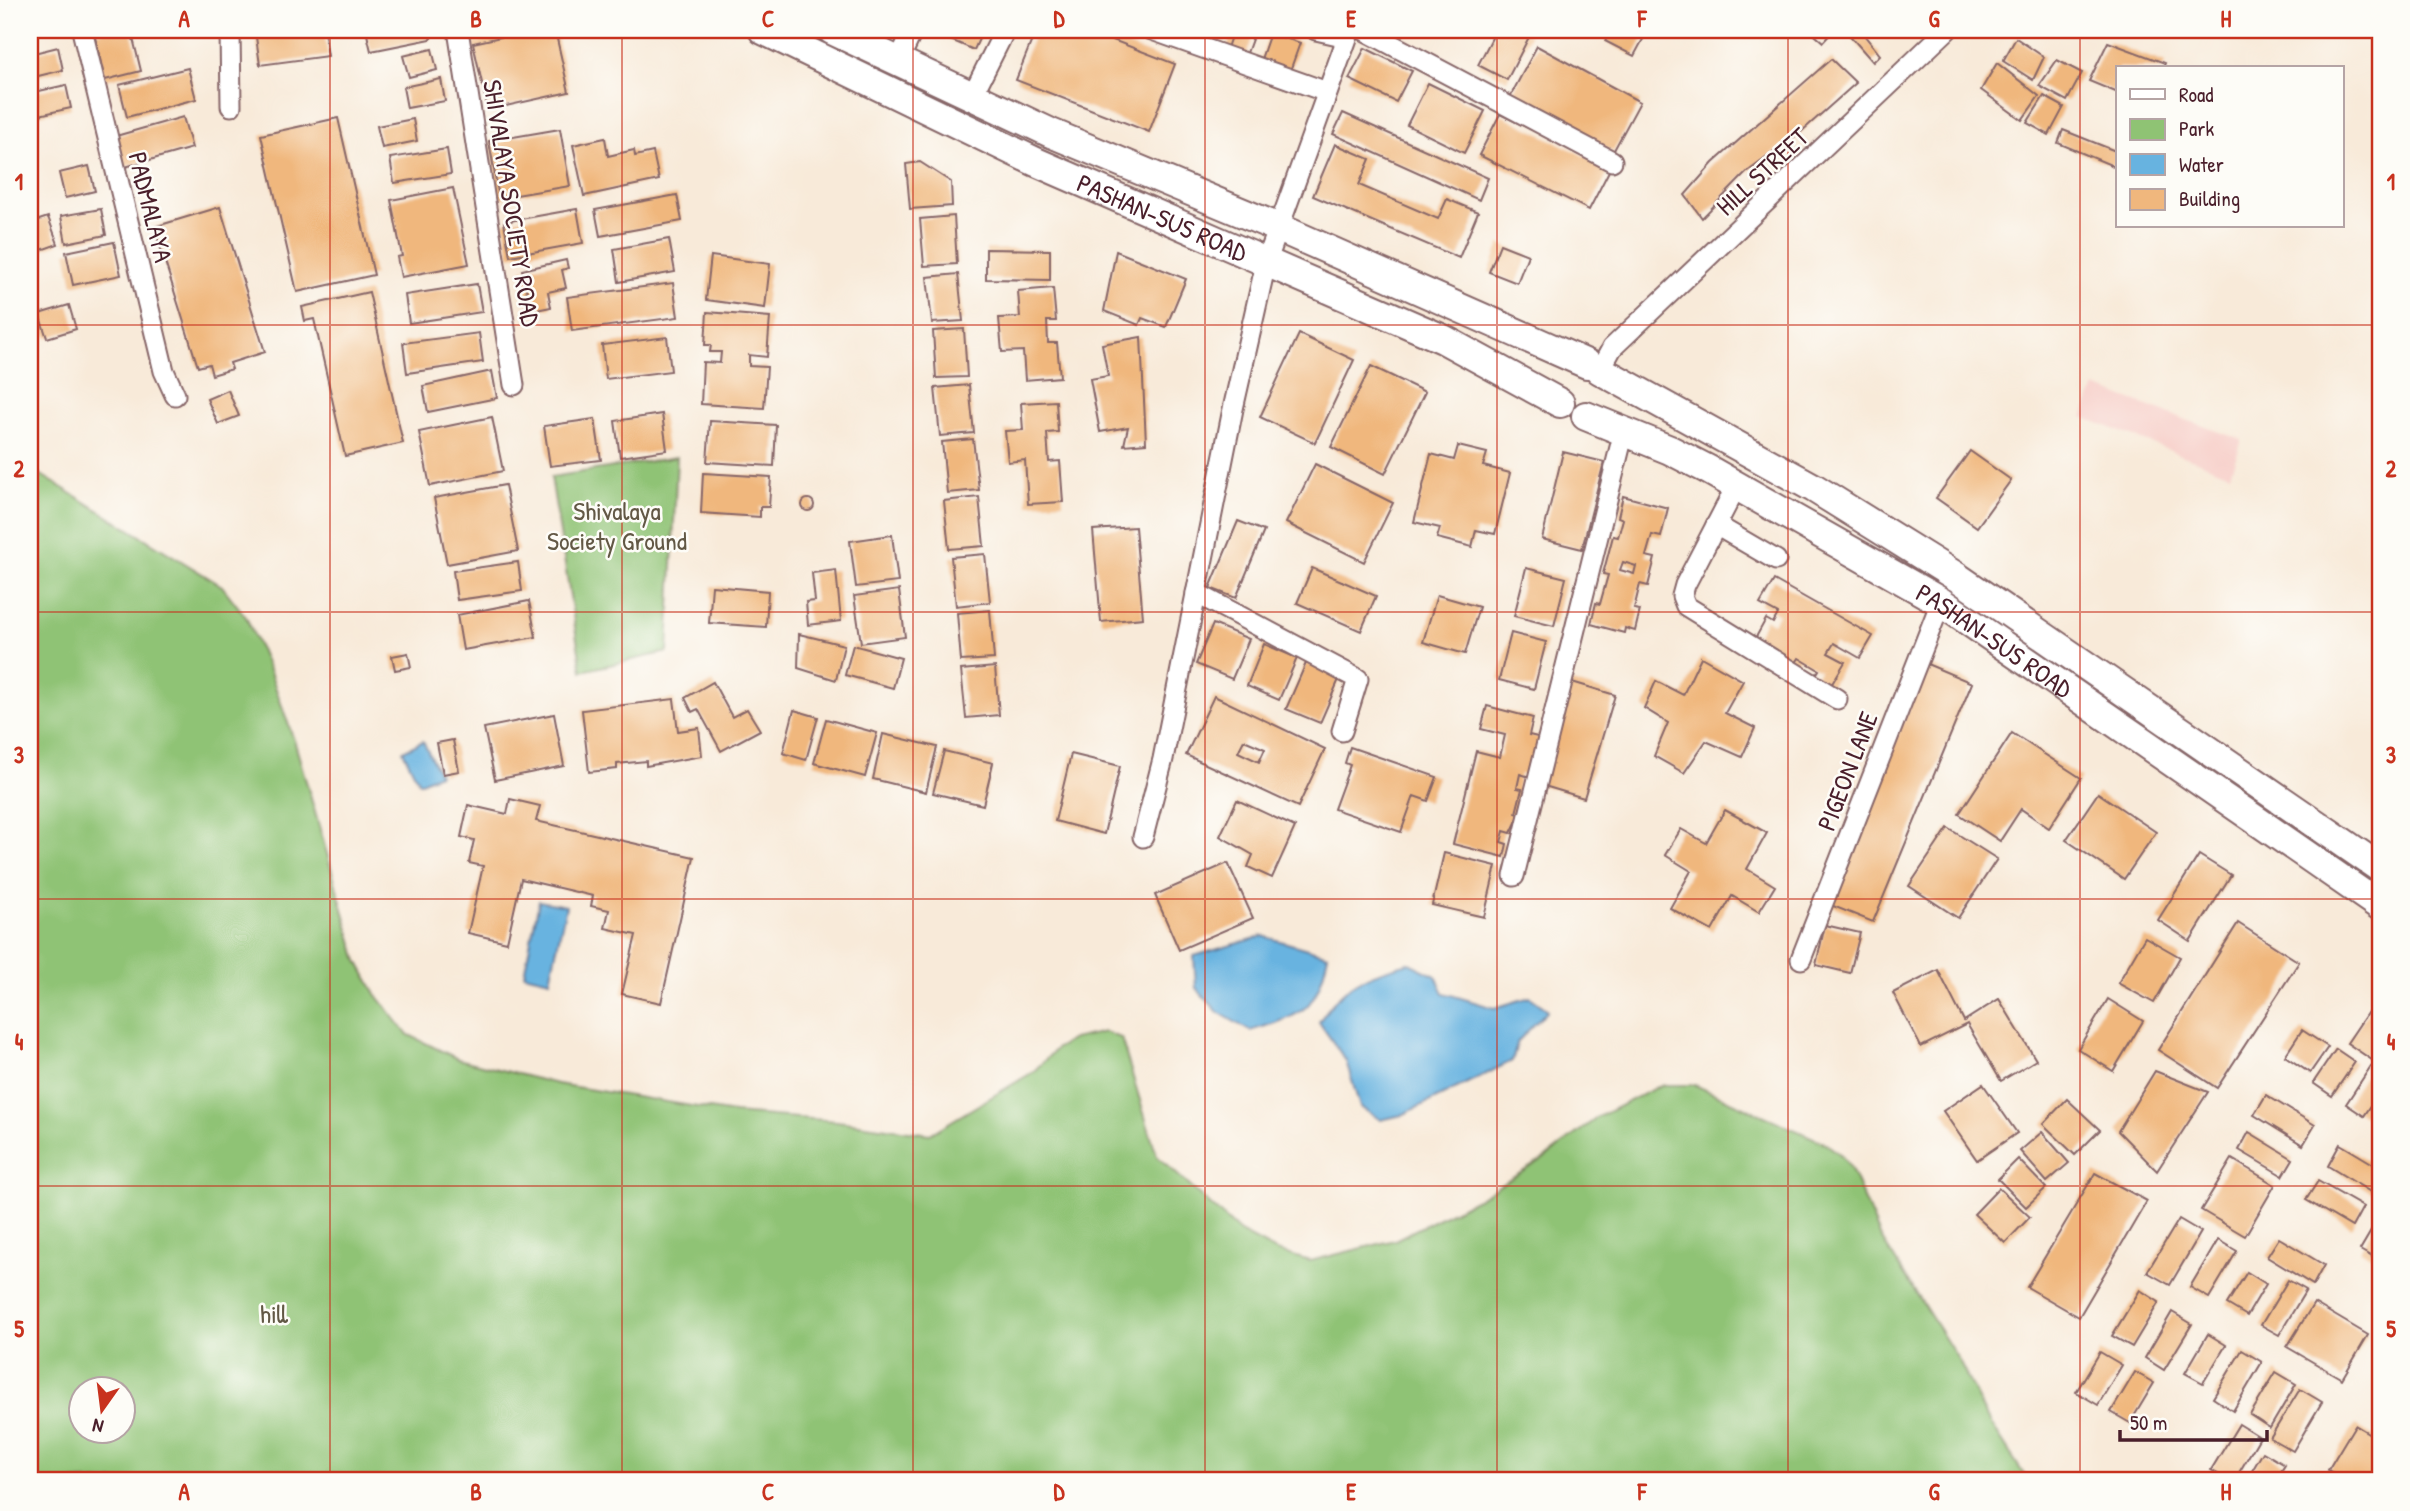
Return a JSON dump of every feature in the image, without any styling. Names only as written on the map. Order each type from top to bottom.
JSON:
[{"type":"main road","name":"PASHAN-SUS ROAD","points":[[763,30],[1013,151],[1443,339],[1560,403]]},
{"type":"main road","name":"PASHAN-SUS ROAD","points":[[832,30],[972,96],[1279,228],[1600,361],[1814,488],[1957,578],[2380,868]]},
{"type":"main road","points":[[1600,361],[1608,380],[1606,404],[1597,412],[1586,416],[1571,413],[1560,403],[1557,391],[1566,371],[1576,365],[1600,361]]},
{"type":"main road","name":"PASHAN-SUS ROAD","points":[[1586,416],[1670,450],[1737,485],[1941,602],[2380,906]]},
{"type":"street","name":"PADMALAYA","points":[[82,30],[164,371],[175,395]]},
{"type":"street","points":[[230,30],[231,106]]},
{"type":"street","name":"SHIVALAYA SOCIETY ROAD","points":[[458,30],[514,385]]},
{"type":"street","points":[[898,62],[913,30]]},
{"type":"street","points":[[972,96],[1005,30]]},
{"type":"street","points":[[1152,30],[1327,92]]},
{"type":"street","points":[[1316,30],[1354,32],[1612,161]]},
{"type":"street","points":[[1919,30],[1941,36]]},
{"type":"street","points":[[1143,837],[1163,759],[1266,263],[1327,92],[1354,32]]},
{"type":"street","name":"HILL STREET","points":[[1600,361],[1941,36]]},
{"type":"street","points":[[1514,876],[1624,431]]},
{"type":"street","points":[[1737,485],[1685,585],[1682,596],[1686,606],[1837,699]]},
{"type":"street","points":[[1716,525],[1776,560]]},
{"type":"street","points":[[1196,593],[1358,678],[1342,731]]},
{"type":"street","name":"PIGEON LANE","points":[[1801,959],[1941,602]]},
{"type":"shaded area","points":[[2095,387],[2242,440],[2230,474],[2083,417]]},
{"type":"green space","name":"Shivalaya Society Ground","points":[[677,457],[668,652],[582,671],[551,477]]},
{"type":"green space","name":"hill","points":[[30,468],[222,586],[246,617],[270,672],[295,743],[358,961],[376,994],[407,1034],[458,1059],[557,1084],[734,1113],[837,1121],[930,1134],[1033,1072],[1057,1048],[1073,1039],[1104,1032],[1121,1038],[1157,1156],[1240,1232],[1276,1251],[1310,1261],[1395,1240],[1477,1199],[1542,1160],[1598,1117],[1661,1085],[1695,1085],[1825,1143],[1840,1154],[1850,1167],[1881,1238],[1958,1359],[1986,1416],[2028,1481],[30,1481]]},
{"type":"water","points":[[423,741],[439,774],[419,783],[403,751]]},
{"type":"water","points":[[539,901],[566,906],[550,980],[524,974]]},
{"type":"water","points":[[1263,936],[1328,955],[1318,989],[1304,1008],[1295,1015],[1250,1031],[1218,1012],[1196,988],[1194,956]]},
{"type":"water","points":[[1409,963],[1436,976],[1444,993],[1494,1008],[1530,997],[1548,1010],[1518,1041],[1512,1061],[1402,1115],[1381,1120],[1360,1107],[1346,1061],[1319,1022],[1337,998],[1357,982]]},
{"type":"building","points":[[131,30],[141,71],[105,80],[94,33]]},
{"type":"building","points":[[255,30],[324,30],[328,56],[260,65]]},
{"type":"building","points":[[366,30],[430,30],[431,39],[371,51]]},
{"type":"building","points":[[533,30],[555,30],[569,92],[488,110],[473,43]]},
{"type":"building","points":[[942,30],[983,30],[974,50],[939,35]]},
{"type":"building","points":[[1036,30],[1087,30],[1175,64],[1149,132],[1016,80]]},
{"type":"building","points":[[1233,30],[1255,31],[1244,61],[1225,54]]},
{"type":"building","points":[[1496,30],[1520,30],[1530,35],[1507,80],[1478,65]]},
{"type":"building","points":[[1610,30],[1648,30],[1634,56],[1605,41]]},
{"type":"building","points":[[1809,30],[1834,30],[1823,42]]},
{"type":"building","points":[[1845,30],[1860,30],[1880,55],[1873,62]]},
{"type":"building","points":[[1270,33],[1300,43],[1290,71],[1260,62]]},
{"type":"building","points":[[2016,38],[2044,57],[2033,80],[2003,61]]},
{"type":"building","points":[[2108,42],[2165,63],[2164,66],[2116,66],[2116,92],[2089,81]]},
{"type":"building","points":[[1537,46],[1640,102],[1613,152],[1510,97]]},
{"type":"building","points":[[58,47],[63,70],[30,78],[30,54]]},
{"type":"building","points":[[1365,48],[1412,71],[1396,102],[1349,79]]},
{"type":"building","points":[[432,49],[437,70],[409,77],[403,56]]},
{"type":"building","points":[[1831,59],[1856,83],[1801,132],[1747,172],[1702,218],[1685,195],[1713,163]]},
{"type":"building","points":[[2057,60],[2082,73],[2067,101],[2039,86]]},
{"type":"building","points":[[1997,63],[2039,96],[2022,120],[1981,90]]},
{"type":"building","points":[[188,68],[196,99],[127,117],[119,85]]},
{"type":"building","points":[[441,79],[445,101],[407,108],[403,87]]},
{"type":"building","points":[[1428,83],[1485,111],[1464,153],[1407,125]]},
{"type":"building","points":[[66,85],[71,108],[30,117],[30,93]]},
{"type":"building","points":[[2044,96],[2064,107],[2049,135],[2027,123]]},
{"type":"building","points":[[1343,113],[1488,178],[1479,200],[1333,134]]},
{"type":"building","points":[[1500,114],[1610,169],[1589,210],[1479,155]]},
{"type":"building","points":[[183,117],[192,148],[125,167],[116,136]]},
{"type":"building","points":[[338,118],[374,275],[297,292],[261,135]]},
{"type":"building","points":[[413,119],[417,141],[382,148],[377,126]]},
{"type":"building","points":[[560,129],[570,186],[499,198],[489,141]]},
{"type":"building","points":[[2063,130],[2116,151],[2116,167],[2058,143]]},
{"type":"building","points":[[605,138],[608,156],[634,150],[635,156],[653,152],[659,180],[584,196],[573,145]]},
{"type":"building","points":[[1335,144],[1370,159],[1359,185],[1438,219],[1447,199],[1478,212],[1459,258],[1313,196]]},
{"type":"building","points":[[447,149],[451,174],[394,183],[390,158]]},
{"type":"building","points":[[920,162],[951,182],[952,206],[910,209],[906,164]]},
{"type":"building","points":[[89,166],[95,191],[65,198],[59,173]]},
{"type":"building","points":[[453,188],[469,264],[401,277],[397,257],[402,256],[391,200]]},
{"type":"building","points":[[677,195],[682,221],[600,236],[595,210]]},
{"type":"building","points":[[220,207],[265,352],[230,363],[232,369],[212,375],[209,364],[198,367],[154,227]]},
{"type":"building","points":[[101,209],[106,235],[66,243],[61,216]]},
{"type":"building","points":[[577,209],[583,243],[510,256],[504,222]]},
{"type":"building","points":[[954,216],[957,264],[924,266],[920,219]]},
{"type":"building","points":[[48,217],[58,244],[30,254],[30,223]]},
{"type":"building","points":[[669,239],[675,272],[619,282],[614,249]]},
{"type":"building","points":[[114,242],[121,275],[73,285],[66,252]]},
{"type":"building","points":[[1500,244],[1528,255],[1517,283],[1489,272]]},
{"type":"building","points":[[986,249],[1050,250],[1050,280],[986,279]]},
{"type":"building","points":[[1116,251],[1186,279],[1166,327],[1142,318],[1139,325],[1104,311]]},
{"type":"building","points":[[711,256],[770,264],[765,308],[706,300]]},
{"type":"building","points":[[566,260],[568,268],[562,270],[566,288],[548,292],[551,307],[531,311],[522,270]]},
{"type":"building","points":[[958,274],[963,321],[932,323],[927,277]]},
{"type":"building","points":[[673,283],[678,317],[572,331],[567,297]]},
{"type":"building","points":[[477,284],[482,312],[409,323],[405,295]]},
{"type":"building","points":[[1053,288],[1056,321],[1047,321],[1048,343],[1057,343],[1060,377],[1025,380],[1023,351],[1002,352],[999,318],[1020,317],[1018,291]]},
{"type":"building","points":[[369,292],[403,443],[345,456],[314,319],[305,321],[302,307]]},
{"type":"building","points":[[69,305],[76,329],[47,338],[39,314]]},
{"type":"building","points":[[707,312],[770,317],[767,357],[749,355],[749,366],[767,367],[764,408],[701,404],[703,362],[720,363],[721,352],[710,352],[711,345],[705,345]]},
{"type":"building","points":[[964,329],[967,377],[936,378],[933,331]]},
{"type":"building","points":[[479,333],[483,362],[407,373],[403,343]]},
{"type":"building","points":[[1299,334],[1354,360],[1315,443],[1260,417]]},
{"type":"building","points":[[667,337],[671,371],[606,379],[602,345]]},
{"type":"building","points":[[1141,337],[1146,443],[1124,445],[1128,427],[1100,432],[1090,379],[1108,376],[1102,344]]},
{"type":"building","points":[[1371,366],[1425,392],[1385,474],[1331,447]]},
{"type":"building","points":[[492,371],[497,398],[428,412],[423,386]]},
{"type":"building","points":[[969,385],[974,433],[940,436],[935,388]]},
{"type":"building","points":[[228,390],[239,416],[218,424],[207,399]]},
{"type":"building","points":[[1056,401],[1058,432],[1047,433],[1049,462],[1060,461],[1063,502],[1028,504],[1025,460],[1008,462],[1005,431],[1023,430],[1021,403]]},
{"type":"building","points":[[662,414],[667,450],[620,457],[615,421]]},
{"type":"building","points":[[492,417],[503,471],[430,486],[419,432]]},
{"type":"building","points":[[595,419],[601,460],[550,466],[544,426]]},
{"type":"building","points":[[710,421],[776,425],[774,466],[707,462]]},
{"type":"building","points":[[973,439],[979,490],[947,493],[942,442]]},
{"type":"building","points":[[1458,446],[1487,453],[1483,466],[1510,473],[1495,534],[1476,530],[1472,547],[1437,538],[1440,528],[1414,522],[1431,454],[1454,460]]},
{"type":"building","points":[[1970,451],[2011,480],[1977,527],[1936,498]]},
{"type":"building","points":[[1563,452],[1604,462],[1582,549],[1542,539]]},
{"type":"building","points":[[1315,464],[1393,503],[1364,562],[1286,523]]},
{"type":"building","points":[[703,473],[771,477],[769,507],[760,507],[760,517],[701,513]]},
{"type":"building","points":[[505,485],[518,551],[447,564],[434,498]]},
{"type":"building","points":[[1623,496],[1668,508],[1661,537],[1652,535],[1646,556],[1655,558],[1648,586],[1640,584],[1634,609],[1640,610],[1635,631],[1625,628],[1624,633],[1591,624],[1596,603],[1600,604],[1608,575],[1603,574],[1613,536],[1618,537],[1623,519],[1618,517]],"holes":[[[1623,562],[1636,566],[1634,574],[1620,570]]]},
{"type":"building","points":[[979,497],[984,546],[949,549],[944,501]]},
{"type":"building","points":[[803,500],[813,500],[813,510],[803,510]]},
{"type":"building","points":[[1238,521],[1264,531],[1236,598],[1210,588]]},
{"type":"building","points":[[1135,527],[1143,618],[1101,622],[1093,530]]},
{"type":"building","points":[[892,535],[898,582],[856,587],[850,541]]},
{"type":"building","points":[[985,554],[990,602],[956,606],[951,557]]},
{"type":"building","points":[[518,562],[522,591],[457,600],[453,571]]},
{"type":"building","points":[[1312,568],[1376,596],[1361,631],[1297,603]]},
{"type":"building","points":[[1526,568],[1566,578],[1554,626],[1514,616]]},
{"type":"building","points":[[836,570],[841,621],[808,625],[806,602],[815,601],[812,573]]},
{"type":"building","points":[[1774,580],[1873,636],[1860,658],[1834,643],[1828,653],[1845,662],[1830,687],[1814,678],[1819,670],[1799,658],[1792,669],[1751,646],[1766,619],[1773,623],[1778,614],[1760,604]]},
{"type":"building","points":[[712,586],[768,591],[766,627],[709,623]]},
{"type":"building","points":[[899,590],[905,637],[861,643],[854,596]]},
{"type":"building","points":[[1437,595],[1479,607],[1465,654],[1423,642]]},
{"type":"building","points":[[529,601],[536,637],[463,650],[457,615]]},
{"type":"building","points":[[990,610],[994,659],[961,661],[957,613]]},
{"type":"building","points":[[1213,624],[1249,639],[1232,679],[1196,664]]},
{"type":"building","points":[[1511,633],[1546,642],[1534,689],[1499,680]]},
{"type":"building","points":[[799,634],[844,645],[836,680],[798,668]]},
{"type":"building","points":[[1264,644],[1297,658],[1279,700],[1247,686]]},
{"type":"building","points":[[853,645],[901,658],[893,688],[845,675]]},
{"type":"building","points":[[408,653],[411,667],[395,670],[392,656]]},
{"type":"building","points":[[1701,657],[1743,681],[1725,713],[1755,728],[1742,757],[1706,741],[1684,773],[1654,756],[1668,723],[1644,708],[1656,681],[1683,695]]},
{"type":"building","points":[[1306,663],[1340,677],[1320,723],[1286,709]]},
{"type":"building","points":[[1927,664],[1972,683],[1873,922],[1828,904]]},
{"type":"building","points":[[995,667],[999,715],[966,718],[961,670]]},
{"type":"building","points":[[713,682],[732,717],[747,709],[760,730],[721,751],[698,709],[692,712],[685,698]]},
{"type":"building","points":[[1572,682],[1615,695],[1584,798],[1541,785]]},
{"type":"building","points":[[1214,696],[1325,749],[1298,807],[1186,755]],"holes":[[[1244,740],[1265,749],[1259,762],[1238,752]]]},
{"type":"building","points":[[674,699],[678,731],[699,728],[702,756],[646,766],[646,761],[617,764],[617,769],[589,772],[582,710]]},
{"type":"building","points":[[1487,706],[1533,718],[1529,735],[1546,739],[1530,777],[1520,774],[1517,788],[1522,789],[1516,813],[1520,814],[1511,833],[1504,831],[1501,842],[1507,844],[1504,857],[1453,844],[1476,751],[1500,757],[1505,735],[1481,729]]},
{"type":"building","points":[[794,710],[818,717],[806,760],[783,753]]},
{"type":"building","points":[[554,714],[564,766],[495,780],[484,728]]},
{"type":"building","points":[[826,719],[877,733],[865,777],[814,763]]},
{"type":"building","points":[[2012,733],[2081,778],[2049,828],[2021,809],[2000,841],[1959,814]]},
{"type":"building","points":[[883,734],[937,747],[926,792],[873,779]]},
{"type":"building","points":[[453,740],[459,771],[443,774],[437,743]]},
{"type":"building","points":[[1350,747],[1437,777],[1428,801],[1414,796],[1401,832],[1334,809],[1350,765],[1345,763]]},
{"type":"building","points":[[944,751],[993,763],[983,805],[933,793]]},
{"type":"building","points":[[1071,754],[1120,766],[1104,834],[1055,821]]},
{"type":"building","points":[[2098,793],[2156,832],[2124,879],[2066,840]]},
{"type":"building","points":[[510,799],[540,806],[536,821],[694,857],[661,1003],[622,994],[636,935],[605,928],[609,910],[591,906],[593,896],[521,879],[507,942],[468,933],[483,866],[469,863],[474,840],[461,837],[468,805],[507,814]]},
{"type":"building","points":[[1237,800],[1295,827],[1272,878],[1248,867],[1253,855],[1220,836]]},
{"type":"building","points":[[1725,810],[1767,833],[1747,869],[1775,886],[1759,912],[1732,896],[1712,931],[1670,908],[1691,871],[1665,855],[1681,829],[1706,843]]},
{"type":"building","points":[[1948,828],[1997,859],[1958,918],[1909,886]]},
{"type":"building","points":[[1444,853],[1496,866],[1484,917],[1432,905]]},
{"type":"building","points":[[2199,855],[2231,875],[2190,941],[2158,920]]},
{"type":"building","points":[[1228,863],[1253,918],[1179,950],[1155,895]]},
{"type":"building","points":[[2238,923],[2299,962],[2217,1088],[2158,1050]]},
{"type":"building","points":[[1825,925],[1860,933],[1850,973],[1816,965]]},
{"type":"building","points":[[2145,937],[2180,957],[2154,1003],[2118,983]]},
{"type":"building","points":[[1938,970],[1964,1021],[1999,999],[2036,1060],[2001,1081],[1967,1024],[1921,1047],[1893,993]]},
{"type":"building","points":[[2380,994],[2380,1061],[2378,1064],[2347,1043]]},
{"type":"building","points":[[2108,999],[2143,1021],[2113,1071],[2078,1049]]},
{"type":"building","points":[[2302,1030],[2328,1047],[2310,1073],[2285,1056]]},
{"type":"building","points":[[2336,1049],[2355,1062],[2332,1096],[2313,1083]]},
{"type":"building","points":[[2371,1066],[2380,1073],[2380,1092],[2364,1116],[2346,1104]]},
{"type":"building","points":[[2155,1071],[2208,1092],[2157,1171],[2118,1131]]},
{"type":"building","points":[[1983,1084],[2017,1133],[1977,1160],[1943,1111]]},
{"type":"building","points":[[2266,1095],[2315,1125],[2303,1145],[2254,1115]]},
{"type":"building","points":[[2067,1099],[2100,1130],[2075,1155],[2043,1124]]},
{"type":"building","points":[[2042,1132],[2069,1163],[2047,1182],[2020,1151]]},
{"type":"building","points":[[2249,1132],[2293,1159],[2283,1176],[2239,1150]]},
{"type":"building","points":[[2340,1144],[2380,1168],[2380,1183],[2374,1194],[2328,1166]]},
{"type":"building","points":[[2018,1159],[2046,1188],[2026,1207],[1998,1179]]},
{"type":"building","points":[[2232,1159],[2275,1185],[2245,1236],[2201,1210]]},
{"type":"building","points":[[2095,1173],[2147,1201],[2079,1317],[2027,1287]]},
{"type":"building","points":[[2318,1181],[2363,1207],[2352,1227],[2306,1200]]},
{"type":"building","points":[[1999,1188],[2030,1217],[2005,1243],[1974,1214]]},
{"type":"building","points":[[2380,1216],[2380,1248],[2374,1258],[2360,1250]]},
{"type":"building","points":[[2179,1219],[2201,1232],[2170,1285],[2147,1272]]},
{"type":"building","points":[[2279,1238],[2324,1265],[2313,1285],[2267,1257]]},
{"type":"building","points":[[2218,1240],[2237,1251],[2209,1298],[2190,1287]]},
{"type":"building","points":[[2247,1272],[2266,1284],[2247,1316],[2227,1304]]},
{"type":"building","points":[[2288,1280],[2306,1290],[2279,1335],[2261,1325]]},
{"type":"building","points":[[2140,1290],[2159,1302],[2132,1347],[2112,1336]]},
{"type":"building","points":[[2314,1303],[2368,1335],[2342,1379],[2287,1347]]},
{"type":"building","points":[[2172,1312],[2192,1324],[2164,1370],[2145,1358]]},
{"type":"building","points":[[2208,1334],[2226,1345],[2203,1383],[2185,1373]]},
{"type":"building","points":[[2242,1350],[2262,1362],[2233,1411],[2213,1398]]},
{"type":"building","points":[[2100,1352],[2122,1365],[2098,1405],[2076,1392]]},
{"type":"building","points":[[2135,1372],[2154,1383],[2130,1423],[2111,1412]]},
{"type":"building","points":[[2276,1372],[2296,1384],[2270,1428],[2250,1415]]},
{"type":"building","points":[[2300,1389],[2322,1402],[2293,1451],[2270,1438]]},
{"type":"building","points":[[2239,1424],[2260,1437],[2234,1481],[2230,1481],[2211,1470]]},
{"type":"building","points":[[2355,1425],[2380,1440],[2380,1481],[2347,1481],[2328,1470]]},
{"type":"building","points":[[2263,1452],[2285,1465],[2275,1481],[2246,1481]]}]
